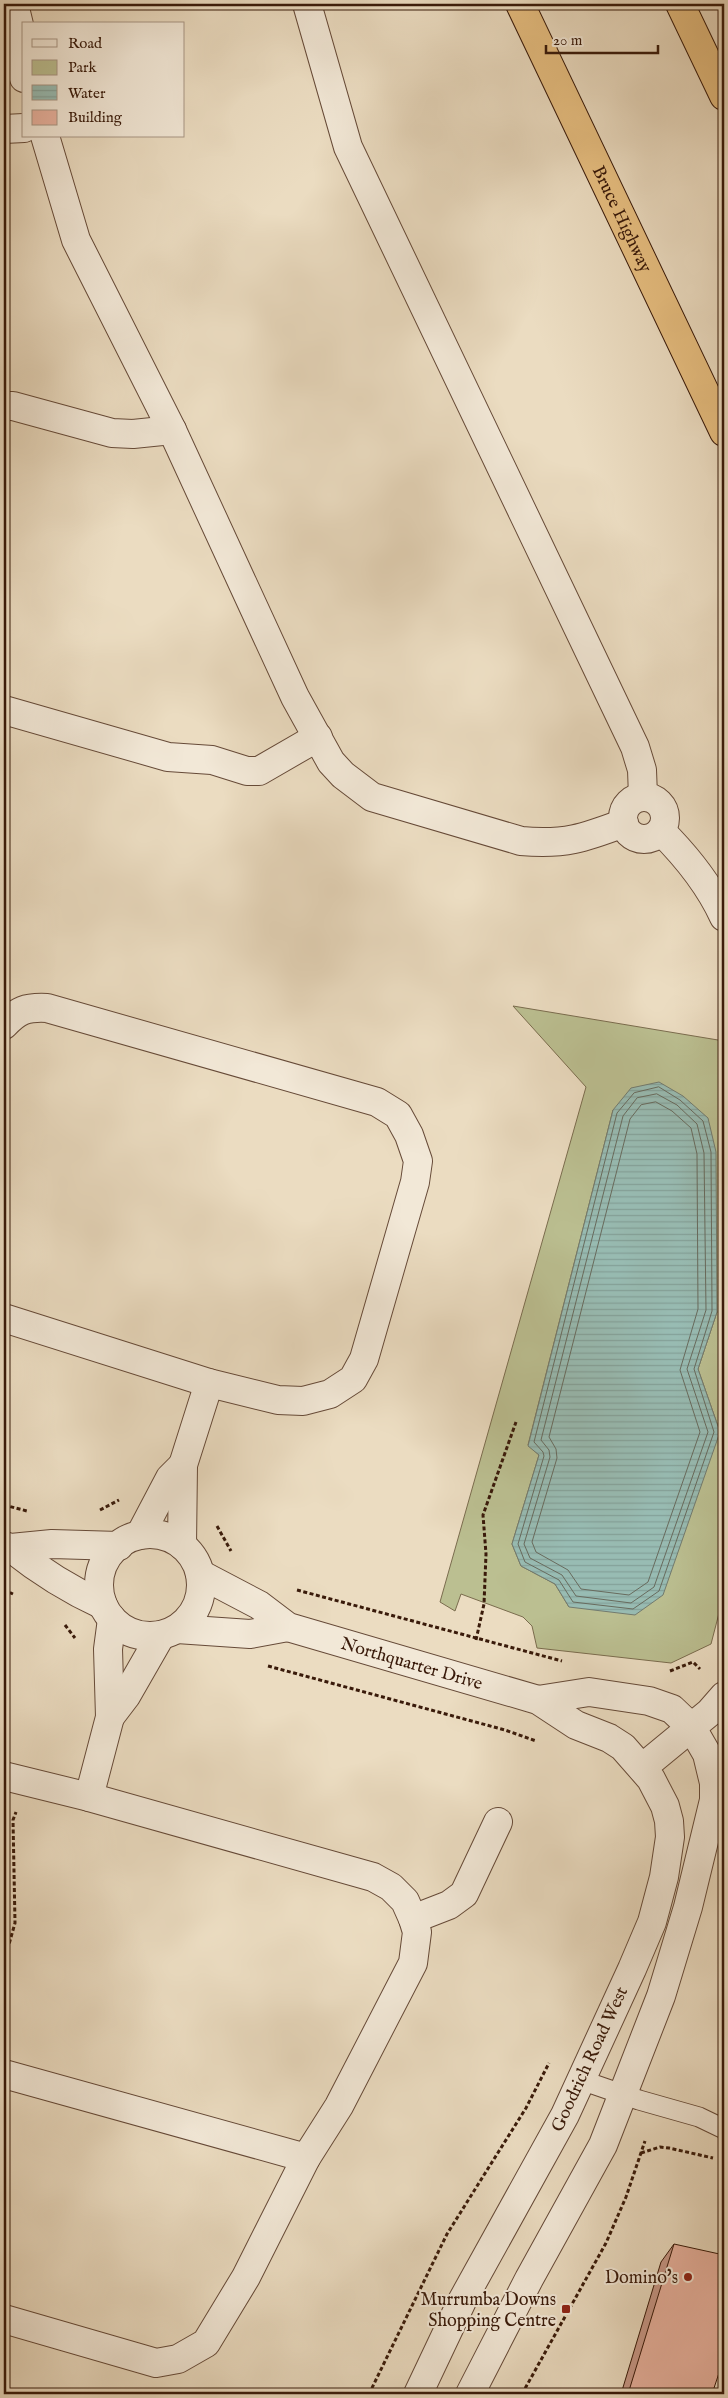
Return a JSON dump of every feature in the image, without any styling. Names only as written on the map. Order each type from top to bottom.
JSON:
[{"type":"highway","name":"Bruce Highway","points":[[520,4],[724,432]]},
{"type":"highway","points":[[680,4],[724,96]]},
{"type":"street","points":[[14,4],[21,33],[19,60],[22,71]]},
{"type":"street","points":[[307,4],[348,147],[632,739],[642,770],[643,796]]},
{"type":"street","points":[[4,129],[22,128]]},
{"type":"street","points":[[46,138],[76,240],[172,430],[295,697],[331,762],[343,776],[372,797],[521,841],[545,844],[571,842],[624,824]]},
{"type":"street","points":[[4,406],[14,406],[112,433],[133,434],[172,430]]},
{"type":"street","points":[[4,710],[168,757],[212,760],[247,771],[259,771],[318,737]]},
{"type":"street","points":[[643,796],[656,800],[662,805],[666,818],[662,831],[650,838],[643,840],[631,834],[624,824],[624,811],[627,805],[637,798],[643,796]]},
{"type":"street","points":[[662,831],[698,872],[714,894],[724,917]]},
{"type":"street","points":[[4,1318],[209,1384],[278,1400],[303,1401],[330,1394],[353,1379],[364,1359],[414,1182],[418,1161],[409,1135],[398,1115],[377,1102],[47,1008],[30,1007],[7,1013]]},
{"type":"street","points":[[182,1545],[183,1465],[209,1384]]},
{"type":"street","points":[[89,1797],[110,1717],[108,1612],[99,1589],[100,1573],[107,1558],[129,1541],[170,1478],[183,1465]]},
{"type":"street","points":[[155,1534],[170,1538],[182,1545],[194,1559],[200,1574],[202,1590],[197,1605],[189,1619],[169,1632],[148,1636],[134,1634],[122,1628],[108,1612],[68,1589],[7,1547],[129,1541],[155,1534]]},
{"type":"street","name":"Northquarter Drive","points":[[200,1574],[259,1605],[288,1627],[538,1700],[576,1725],[609,1738],[623,1747],[642,1768]]},
{"type":"street","name":"Northquarter Drive","points":[[169,1632],[250,1634],[288,1627]]},
{"type":"street","points":[[110,1717],[169,1632]]},
{"type":"street","name":"Northquarter Drive","points":[[538,1700],[589,1692],[649,1701],[672,1709],[692,1728]]},
{"type":"street","points":[[642,1768],[692,1728],[724,1696]]},
{"type":"street","points":[[470,2394],[529,2279],[603,2145],[662,1996],[710,1822],[714,1800],[712,1768],[708,1754],[692,1728]]},
{"type":"street","name":"Goodrich Road West","points":[[418,2394],[462,2301],[565,2114],[652,1922],[664,1877],[670,1837],[669,1821],[659,1792],[642,1768]]},
{"type":"street","points":[[4,2319],[156,2362],[178,2359],[206,2343],[254,2261],[306,2158],[340,2106],[413,1963],[417,1932],[405,1901],[391,1887],[373,1877],[89,1797],[15,1779]]},
{"type":"street","points":[[413,1919],[449,1905],[464,1894],[498,1822]]},
{"type":"street","points":[[4,2074],[306,2158]]},
{"type":"lane","points":[[581,2080],[623,2095],[699,2117],[724,2128]]},
{"type":"path","points":[[476,1640],[484,1604],[486,1554],[483,1515],[516,1422]]},
{"type":"path","points":[[96,1512],[124,1497]]},
{"type":"path","points":[[4,1505],[32,1513]]},
{"type":"path","points":[[214,1518],[231,1552]]},
{"type":"path","points":[[288,1587],[476,1640],[566,1662]]},
{"type":"path","points":[[267,1666],[506,1730],[540,1742]]},
{"type":"path","points":[[4,1962],[15,1923],[15,1779]]},
{"type":"path","points":[[369,2394],[448,2234],[526,2108],[553,2056]]},
{"type":"path","points":[[522,2394],[606,2243],[626,2197],[645,2141]]},
{"type":"path","points":[[641,2154],[660,2147],[715,2159]]},
{"type":"green space","points":[[513,1006],[724,1041],[724,1594],[711,1644],[671,1663],[537,1648],[532,1626],[523,1617],[461,1594],[455,1611],[440,1602],[586,1087]],"holes":[[[613,1110],[717,1312],[698,1369],[720,1432],[569,1607],[555,1584],[521,1566],[512,1544],[539,1455],[528,1445]]]},
{"type":"water","points":[[659,1082],[683,1096],[708,1118],[716,1152],[717,1312],[698,1369],[720,1432],[663,1595],[635,1615],[569,1607],[555,1584],[521,1566],[512,1544],[539,1455],[528,1446],[613,1110],[631,1088]]},
{"type":"building","points":[[674,2244],[724,2255],[724,2358],[712,2394],[628,2394]]},
{"type":"place","name":"Domino's","points":[[688,2277]]},
{"type":"place","name":"Murrumba Downs Shopping Centre","points":[[566,2309]]}]
